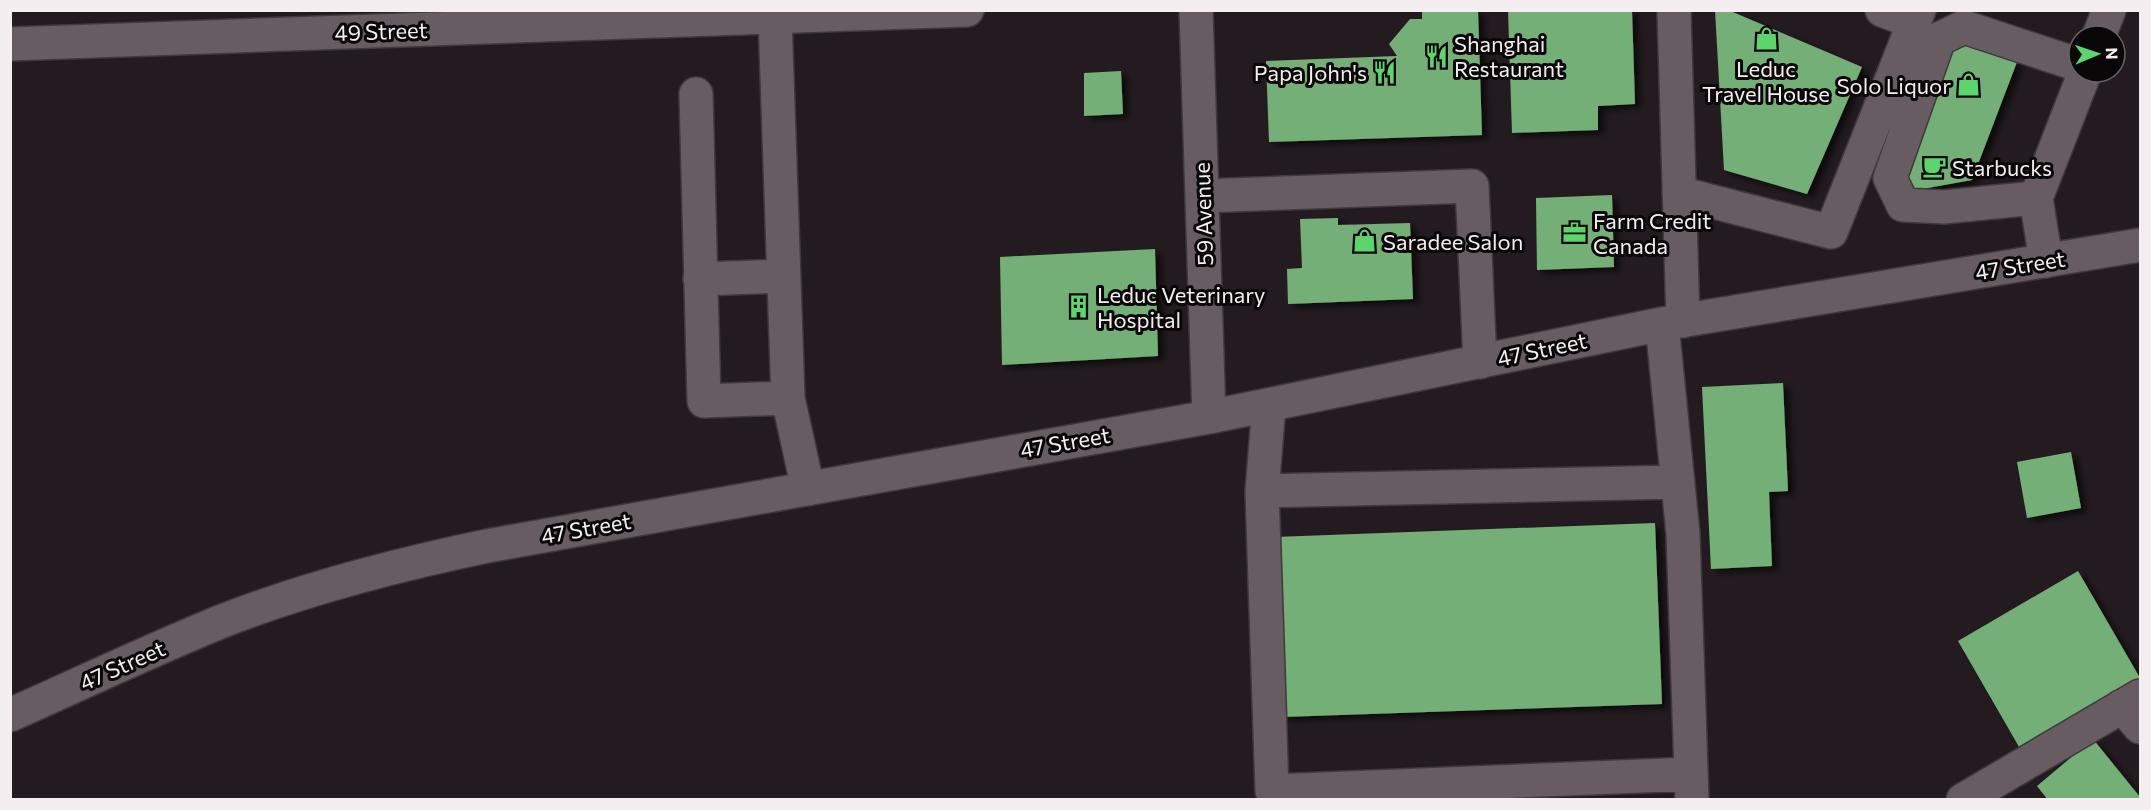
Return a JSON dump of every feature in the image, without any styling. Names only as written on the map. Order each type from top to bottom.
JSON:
[{"type":"street","name":"49 Street","points":[[10,45],[398,20],[775,17],[967,10]]},
{"type":"street","name":"59 Avenue","points":[[1196,10],[1209,417]]},
{"type":"street","points":[[1269,405],[1262,491],[1272,791],[1691,787],[1673,322],[1679,193],[1674,10]]},
{"type":"street","points":[[1679,193],[1831,232],[1916,16],[1882,10]]},
{"type":"street","points":[[775,17],[788,398],[808,489]]},
{"type":"street","points":[[2036,198],[1944,207],[1903,205],[1890,178],[1939,39],[1964,27],[2067,61]]},
{"type":"street","points":[[2046,261],[2036,198],[2080,84]]},
{"type":"street","points":[[696,94],[704,401],[788,398]]},
{"type":"street","points":[[1203,196],[1472,186],[1480,362]]},
{"type":"street","name":"47 Street","points":[[10,715],[220,622],[328,585],[417,561],[487,546],[1209,417],[1673,322],[2140,245]]},
{"type":"street","points":[[700,279],[783,276]]},
{"type":"street","points":[[1262,491],[1678,482]]},
{"type":"street","points":[[1963,800],[2005,789],[2134,710]]},
{"type":"building","points":[[1422,10],[1478,10],[1482,135],[1269,142],[1266,61],[1397,56],[1389,44],[1410,19],[1422,19]]},
{"type":"building","points":[[1508,10],[1632,10],[1635,104],[1598,106],[1598,130],[1512,133]]},
{"type":"building","points":[[1715,10],[1728,10],[1862,67],[1807,194],[1724,170]]},
{"type":"building","points":[[1955,38],[2017,62],[1972,180],[1911,191],[1902,175]]},
{"type":"building","points":[[1121,71],[1123,114],[1084,116],[1084,73]]},
{"type":"building","name":"Farm Credit Canada","points":[[1612,195],[1614,267],[1537,270],[1536,198]]},
{"type":"building","points":[[1338,218],[1338,225],[1410,223],[1413,299],[1288,304],[1287,269],[1302,268],[1300,219]]},
{"type":"building","name":"Leduc Veterinary Hospital","points":[[1155,249],[1158,356],[1002,365],[1000,257]]},
{"type":"building","points":[[1783,383],[1788,491],[1769,492],[1772,566],[1711,569],[1702,387]]},
{"type":"building","points":[[2071,452],[2081,508],[2027,518],[2017,462]]},
{"type":"building","points":[[1655,523],[1662,704],[1282,717],[1275,537]]},
{"type":"building","points":[[2078,571],[2140,678],[2140,683],[2022,752],[1958,641]]},
{"type":"building","points":[[2093,739],[2140,797],[2140,800],[2048,800],[2037,786]]},
{"type":"place","name":"Leduc Travel House","points":[[1766,39]]},
{"type":"place","name":"Shanghai Restaurant","points":[[1436,56]]},
{"type":"place","name":"Papa John's","points":[[1385,72]]},
{"type":"place","name":"Solo Liquor","points":[[1969,85]]},
{"type":"place","name":"Starbucks","points":[[1934,167]]},
{"type":"place","name":"Farm Credit Canada","points":[[1575,233]]},
{"type":"place","name":"Saradee Salon","points":[[1365,241]]},
{"type":"place","name":"Leduc Veterinary Hospital","points":[[1079,307]]}]
